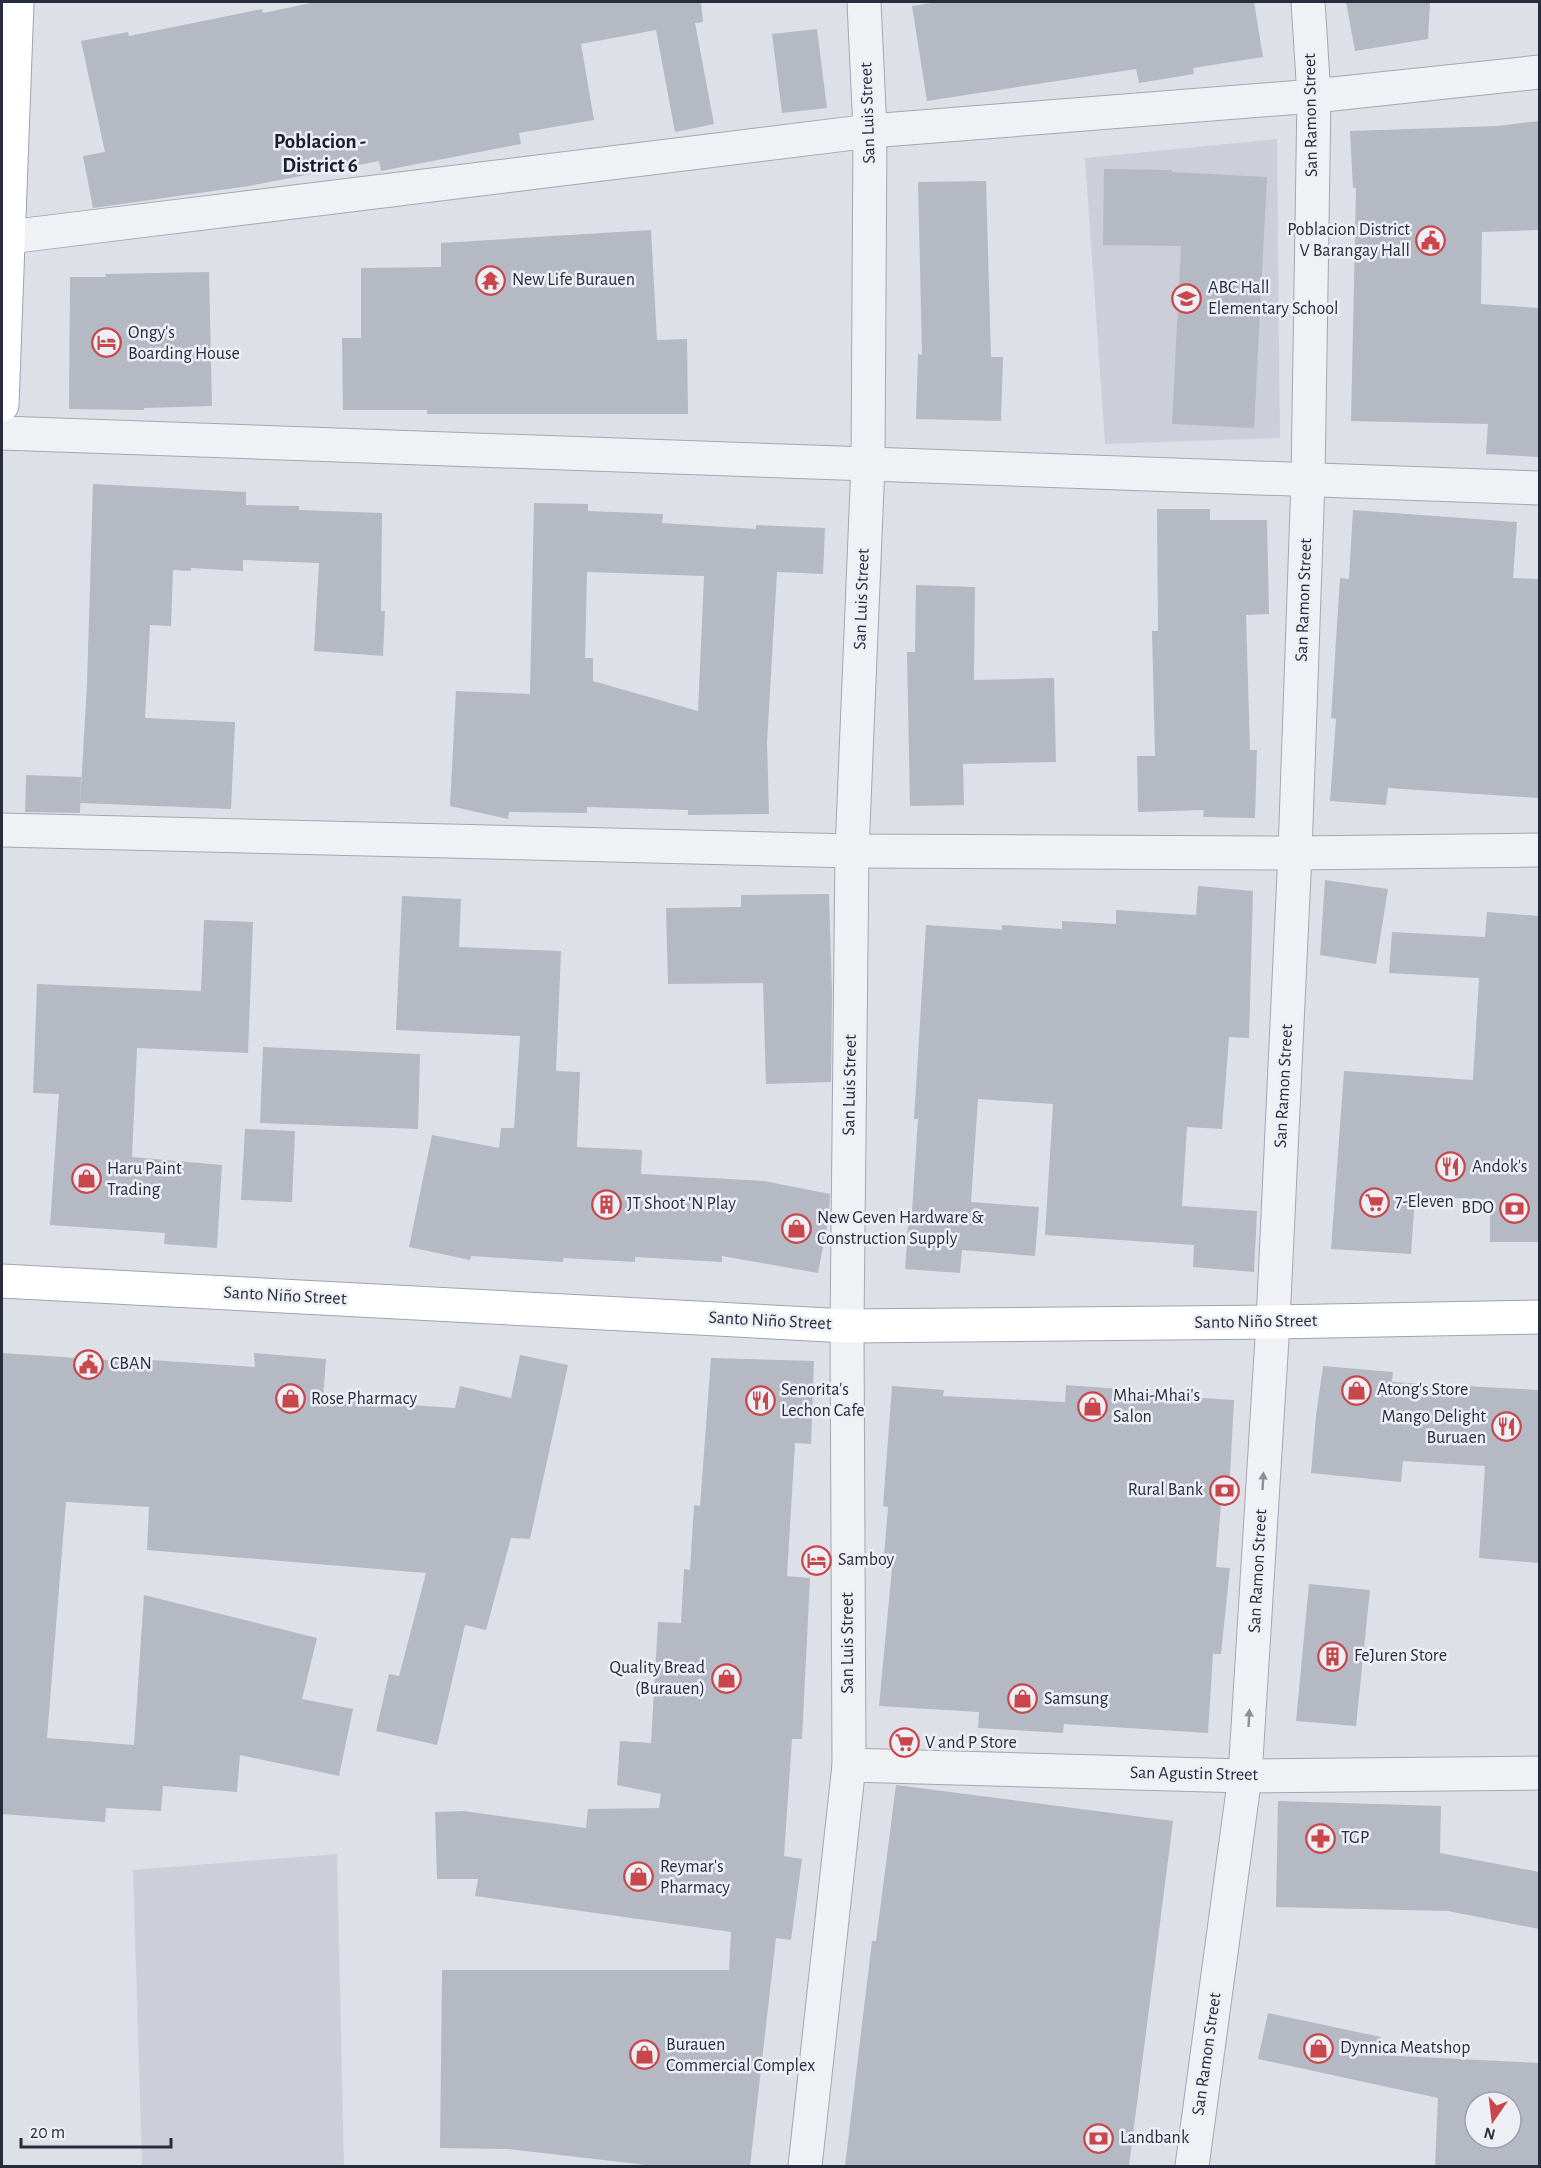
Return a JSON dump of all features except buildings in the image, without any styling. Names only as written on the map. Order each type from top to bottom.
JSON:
[{"type":"main road","points":[[2,405],[17,2]]},
{"type":"main road","name":"Santo Niño Street","points":[[2,1281],[847,1326],[1539,1317]]},
{"type":"street","name":"San Luis Street","points":[[805,2166],[849,1765],[847,1326],[852,851],[868,464],[870,132],[864,2]]},
{"type":"street","name":"San Ramon Street","points":[[1192,2166],[1245,1776],[1273,1322],[1295,853],[1308,480],[1314,96],[1308,2]]},
{"type":"street","points":[[9,237],[870,132],[1314,96],[1539,72]]},
{"type":"street","points":[[2,433],[1539,488]]},
{"type":"street","points":[[2,830],[852,851],[1295,853],[1539,850]]},
{"type":"street","name":"San Agustin Street","points":[[849,1765],[1245,1776],[1539,1773]]},
{"type":"shaded area","name":"ABC Hall Elementary School","points":[[1277,139],[1280,438],[1105,444],[1085,158]]},
{"type":"shaded area","points":[[337,1854],[344,2166],[142,2166],[133,1870]]},
{"type":"place","name":"Poblacion District V Barangay Hall","points":[[1431,240]]},
{"type":"place","name":"New Life Burauen","points":[[491,280]]},
{"type":"place","name":"ABC Hall Elementary School","points":[[1187,298]]},
{"type":"place","name":"Ongy's Boarding House","points":[[107,343]]},
{"type":"place","name":"Andok's","points":[[1451,1167]]},
{"type":"place","name":"Haru Paint Trading","points":[[86,1179]]},
{"type":"place","name":"7-Eleven","points":[[1374,1202]]},
{"type":"place","name":"JT Shoot 'N Play","points":[[606,1204]]},
{"type":"place","name":"BDO","points":[[1515,1208]]},
{"type":"place","name":"New Geven Hardware & Construction Supply","points":[[796,1228]]},
{"type":"place","name":"CBAN","points":[[89,1364]]},
{"type":"place","name":"Atong's Store","points":[[1356,1390]]},
{"type":"place","name":"Rose Pharmacy","points":[[290,1399]]},
{"type":"place","name":"Senorita's Lechon Cafe","points":[[760,1400]]},
{"type":"place","name":"Mhai-Mhai's Salon","points":[[1092,1406]]},
{"type":"place","name":"Mango Delight Buruaen","points":[[1507,1427]]},
{"type":"place","name":"Rural Bank","points":[[1224,1490]]},
{"type":"place","name":"Samboy","points":[[817,1560]]},
{"type":"place","name":"FeJuren Store","points":[[1333,1656]]},
{"type":"place","name":"Quality Bread (Burauen)","points":[[726,1678]]},
{"type":"place","name":"Samsung","points":[[1023,1699]]},
{"type":"place","name":"V and P Store","points":[[904,1743]]},
{"type":"place","name":"TGP","points":[[1320,1838]]},
{"type":"place","name":"Reymar's Pharmacy","points":[[639,1877]]},
{"type":"place","name":"Dynnica Meatshop","points":[[1319,2048]]},
{"type":"place","name":"Burauen Commercial Complex","points":[[645,2055]]},
{"type":"place","name":"Landbank","points":[[1099,2138]]},
{"type":"district","name":"Poblacion - District 6","points":[[320,153]]}]
